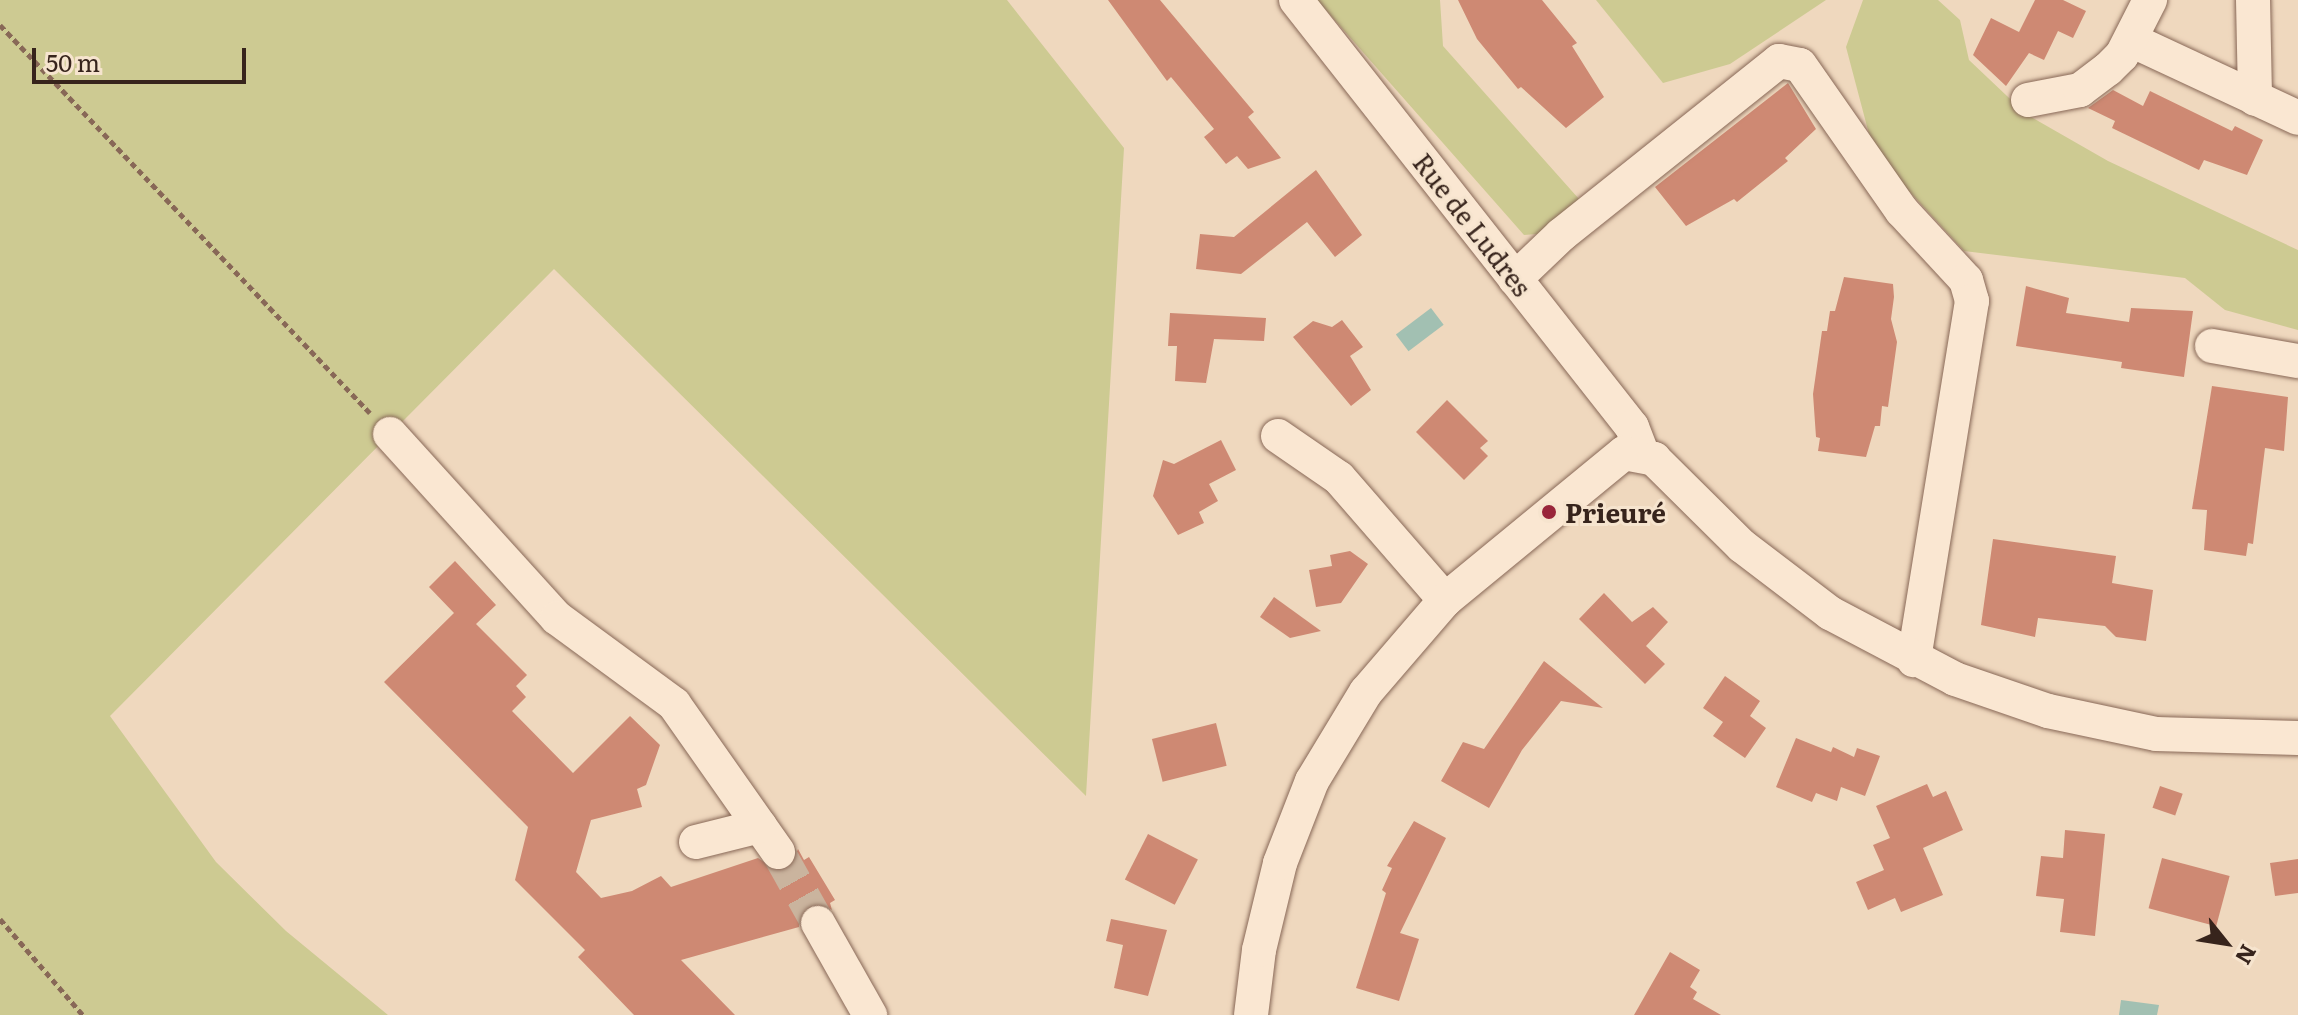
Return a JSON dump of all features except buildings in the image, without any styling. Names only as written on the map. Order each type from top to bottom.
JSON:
[{"type":"street","name":"Rue de Ludres","points":[[1296,0],[1632,427],[1642,453]]},
{"type":"street","points":[[2028,100],[2080,90],[2108,69],[2131,40],[2150,0]]},
{"type":"street","points":[[2253,0],[2255,99]]},
{"type":"street","points":[[2131,40],[2298,118]]},
{"type":"street","points":[[1515,279],[1569,228],[1779,61],[1800,65],[1902,211],[1966,280],[1972,301],[1914,660]]},
{"type":"street","points":[[2212,346],[2298,361]]},
{"type":"street","points":[[390,434],[557,618],[674,704],[769,839],[696,842]]},
{"type":"street","points":[[1278,436],[1339,478],[1445,600]]},
{"type":"street","points":[[1251,1015],[1268,908],[1312,781],[1366,692],[1445,600],[1609,462],[1624,453],[1642,453],[1663,467],[1777,574],[1865,636],[1993,694],[2100,723],[2199,738],[2297,729]]},
{"type":"street","points":[[818,923],[870,1015]]},
{"type":"path","points":[[0,25],[390,434]]},
{"type":"path","points":[[0,919],[83,1015]]},
{"type":"shaded area","points":[[0,0],[1007,0],[1124,148],[1086,796],[554,269],[110,716],[216,862],[286,931],[388,1015],[0,1015]]},
{"type":"shaded area","points":[[1317,0],[1440,0],[1443,46],[1579,199],[1549,233],[1524,235]]},
{"type":"shaded area","points":[[1596,0],[1826,0],[1730,64],[1663,83]]},
{"type":"shaded area","points":[[1863,0],[1938,0],[1960,20],[1969,60],[2026,114],[2108,161],[2298,250],[2298,330],[2225,310],[2185,278],[1964,251],[1874,153],[1846,47]]},
{"type":"shaded area","points":[[1431,308],[1444,325],[1408,351],[1396,334]]},
{"type":"shaded area","points":[[2121,1000],[2159,1005],[2157,1015],[2119,1015]]},
{"type":"tunnel","points":[[778,852],[818,923]]},
{"type":"place","name":"Prieuré","points":[[1549,512]]}]
